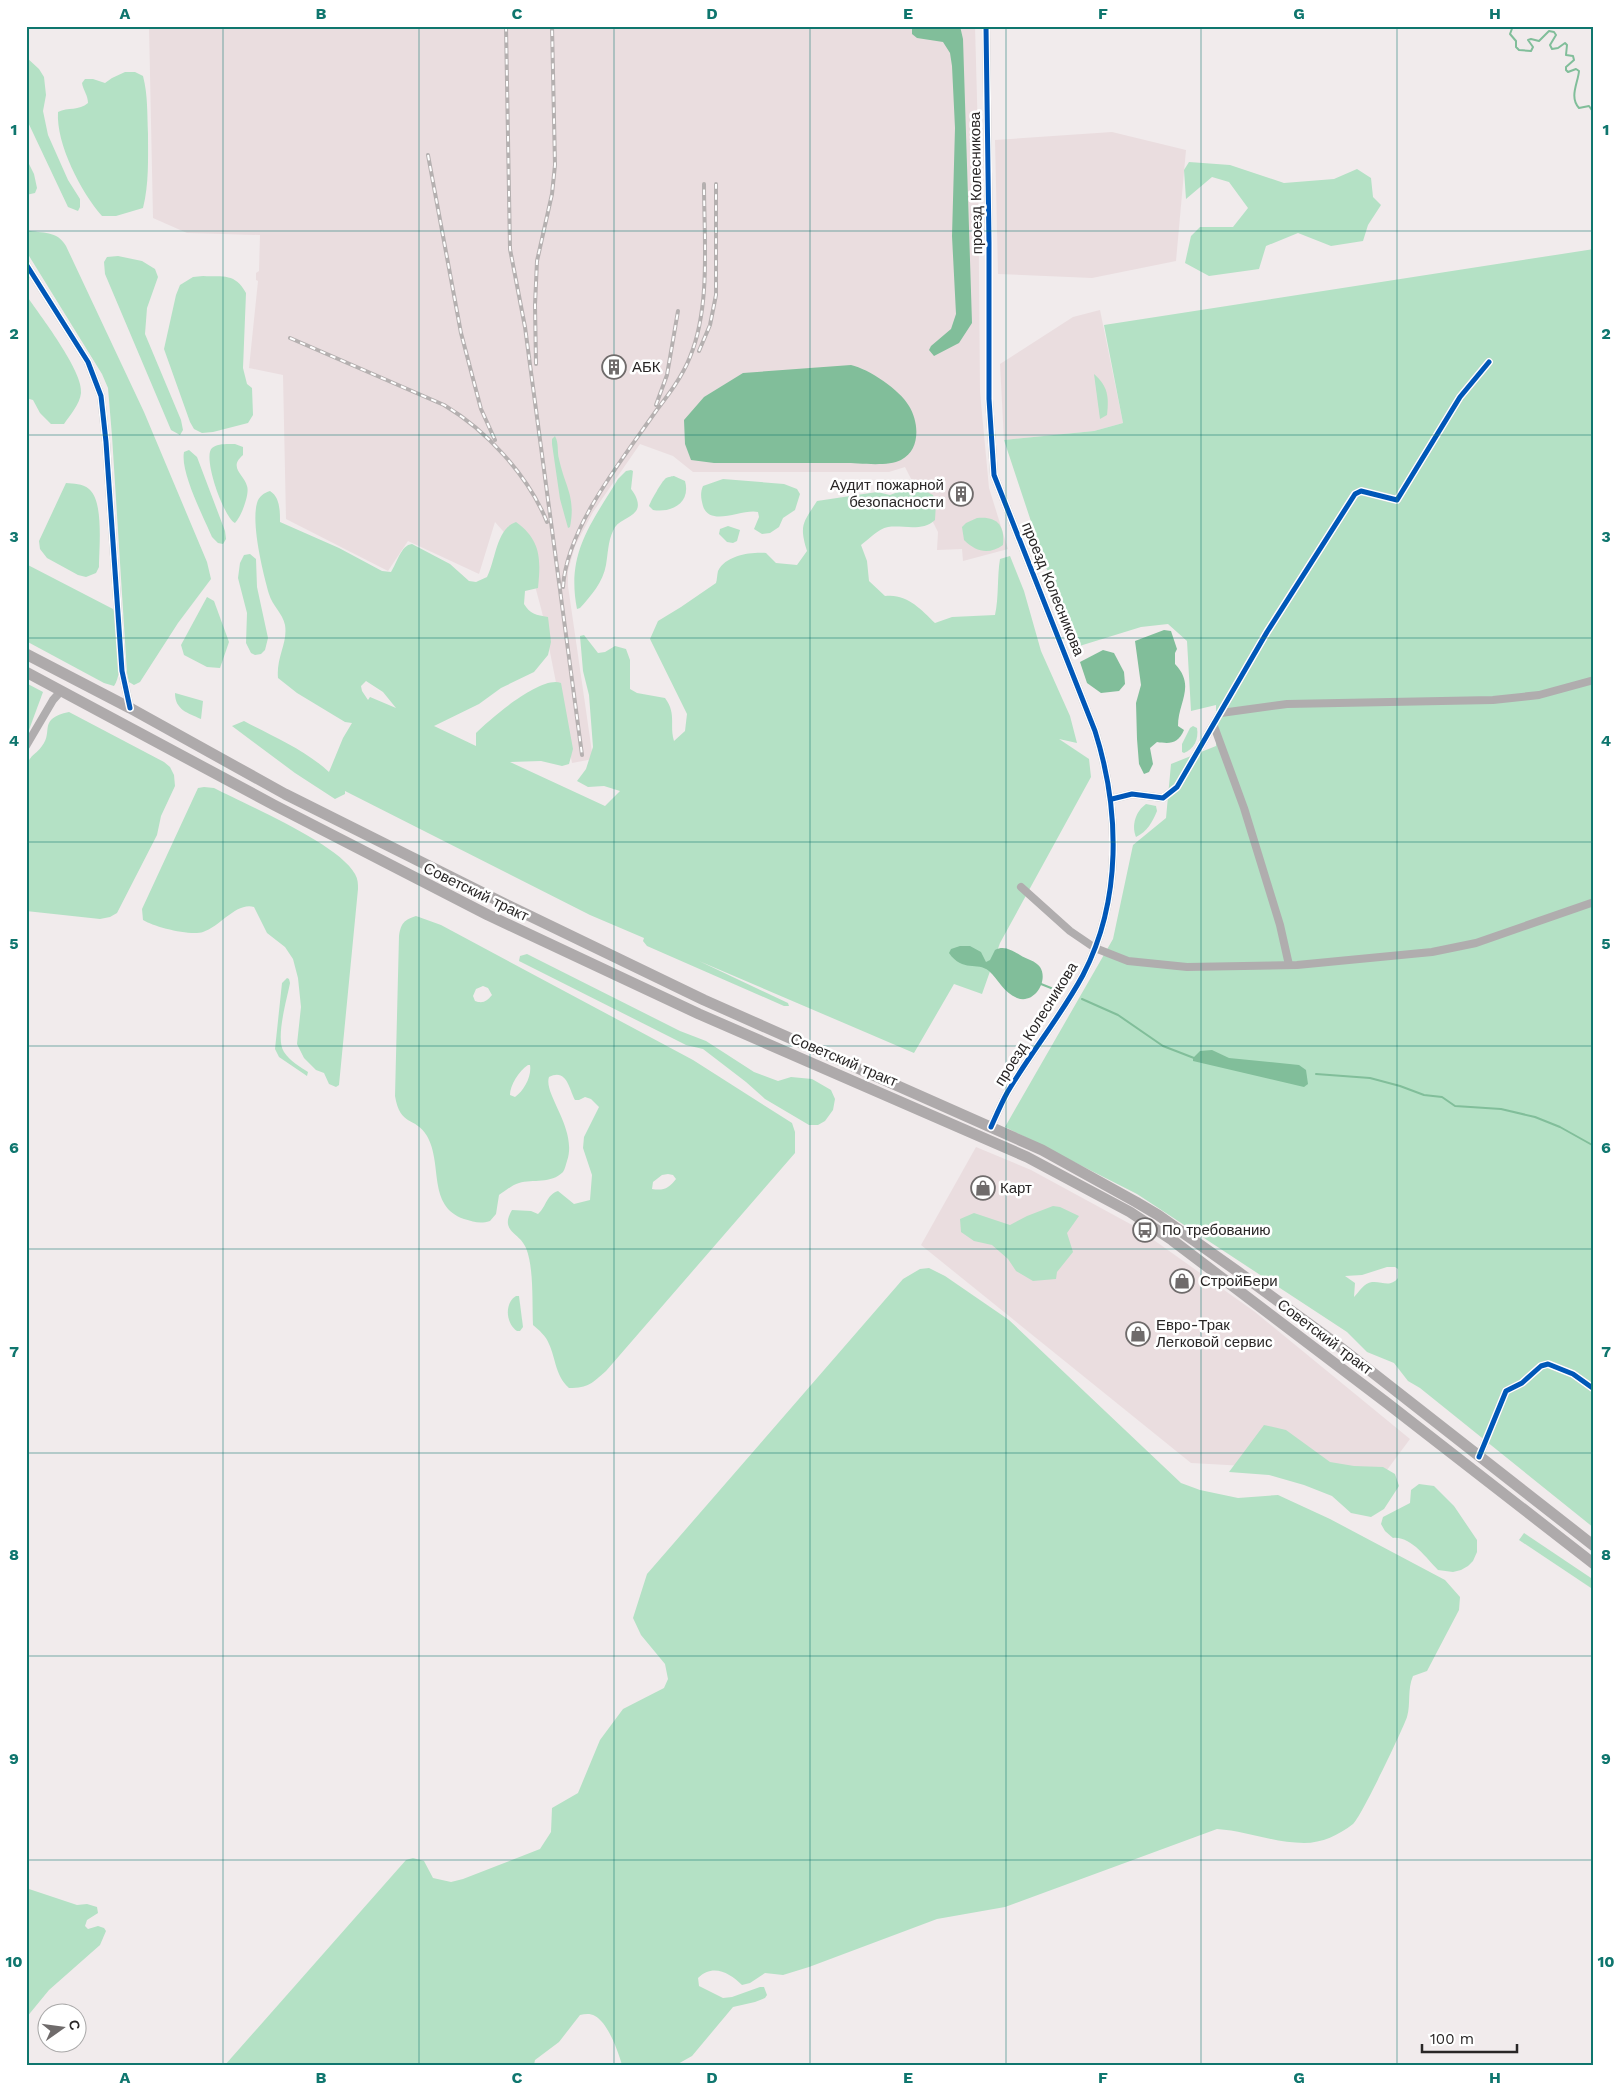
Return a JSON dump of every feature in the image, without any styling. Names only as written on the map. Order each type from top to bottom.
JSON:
[{"type":"highway","name":"Советский тракт","points":[[26,654],[130,708],[285,794],[495,899],[704,1000],[1042,1150],[1158,1215],[1331,1340],[1594,1546]]},
{"type":"highway","name":"Советский тракт","points":[[26,672],[274,806],[488,915],[699,1014],[985,1138],[1052,1169],[1130,1212],[1172,1240],[1387,1403],[1594,1564]]},
{"type":"highway","points":[[985,1138],[990,1127]]},
{"type":"street","name":"проезд Колесникова","points":[[986,26],[989,243],[988,399],[994,475],[1095,731],[1112,799],[1114,848],[1104,919],[1095,948],[1074,990],[1007,1093],[990,1127]]},
{"type":"street","points":[[26,264],[88,362],[101,396],[107,451],[122,671],[130,708]]},
{"type":"street","points":[[1112,799],[1132,794],[1163,798],[1177,787],[1267,632],[1354,494],[1361,490],[1397,500],[1460,397],[1489,362]]},
{"type":"street","points":[[1221,713],[1287,704],[1493,700],[1538,695],[1594,680]]},
{"type":"street","points":[[26,746],[48,707],[61,691]]},
{"type":"street","points":[[1214,726],[1244,808],[1280,925],[1289,965]]},
{"type":"street","points":[[1022,886],[1070,931],[1095,948],[1128,961],[1187,967],[1289,965],[1458,948],[1594,902]]},
{"type":"street","points":[[1479,1457],[1506,1391],[1522,1382],[1542,1366],[1551,1364],[1573,1374],[1594,1389]]},
{"type":"shaded area","points":[[149,26],[975,26],[978,135],[976,137],[976,154],[978,156],[980,392],[989,488],[1008,549],[963,561],[962,549],[937,550],[938,532],[905,467],[889,472],[693,472],[673,456],[640,444],[593,512],[575,546],[568,571],[568,586],[593,759],[572,763],[542,612],[534,582],[510,539],[495,522],[479,574],[408,541],[388,571],[286,519],[283,375],[249,368],[258,281],[256,280],[256,273],[259,271],[260,235],[187,233],[153,218]]},
{"type":"shaded area","points":[[912,26],[960,26],[963,39],[972,323],[959,343],[934,356],[929,350],[931,346],[951,329],[956,314],[952,236],[955,128],[952,66],[950,53],[943,42],[917,38],[912,34]]},
{"type":"shaded area","points":[[26,57],[39,69],[44,77],[46,95],[43,111],[48,135],[68,180],[80,199],[78,211],[68,207],[26,118]]},
{"type":"shaded area","points":[[125,72],[135,72],[143,76],[146,90],[148,162],[145,199],[143,208],[116,216],[102,216],[86,194],[71,167],[61,138],[58,112],[81,107],[88,103],[82,83],[85,79],[93,79],[105,83]]},
{"type":"shaded area","points":[[1112,132],[1186,150],[1176,261],[1092,278],[998,274],[995,140]]},
{"type":"shaded area","points":[[26,158],[34,174],[37,188],[35,193],[26,195]]},
{"type":"shaded area","points":[[1189,162],[1230,165],[1284,183],[1334,179],[1357,169],[1371,178],[1373,197],[1381,205],[1368,225],[1363,241],[1331,246],[1298,233],[1266,246],[1259,269],[1209,276],[1185,263],[1191,236],[1200,227],[1233,227],[1248,208],[1229,182],[1212,177],[1186,199],[1184,170]]},
{"type":"shaded area","points":[[26,230],[54,235],[66,246],[144,412],[207,562],[211,579],[178,623],[140,682],[134,685],[129,682],[127,673],[108,388],[102,374],[26,251]]},
{"type":"shaded area","points":[[1594,249],[1594,1528],[1420,1388],[1408,1381],[1394,1363],[1367,1352],[1347,1332],[1137,1194],[1005,1127],[1113,939],[1133,845],[1166,818],[1171,764],[1216,746],[1216,705],[1191,711],[1187,641],[1168,624],[1141,627],[1073,648],[1004,440],[1094,431],[1123,423],[1104,325]],"holes":[[[1387,1267],[1398,1269],[1398,1278],[1395,1281],[1392,1283],[1369,1283],[1354,1297],[1355,1283],[1345,1276],[1362,1275]]]},
{"type":"shaded area","points":[[118,256],[142,261],[155,269],[158,277],[147,308],[145,334],[181,420],[183,430],[180,435],[171,430],[105,274],[104,262],[107,257]]},
{"type":"shaded area","points":[[193,277],[228,277],[238,282],[246,293],[243,368],[247,384],[252,388],[253,415],[248,423],[202,433],[194,429],[190,422],[164,349],[180,285]]},
{"type":"shaded area","points":[[26,295],[60,343],[76,372],[80,384],[81,393],[79,401],[64,424],[51,424],[40,413],[33,400],[26,398]]},
{"type":"shaded area","points":[[1100,310],[1123,423],[1094,431],[1004,440],[1000,364],[1073,317]]},
{"type":"shaded area","points":[[851,365],[883,381],[899,393],[909,406],[915,420],[915,443],[912,450],[901,460],[873,464],[714,463],[691,460],[685,444],[684,420],[704,397],[743,373]]},
{"type":"shaded area","points":[[1094,374],[1105,388],[1108,403],[1107,415],[1100,419]]},
{"type":"shaded area","points":[[555,436],[561,469],[571,499],[570,527],[568,528],[560,499],[552,444],[552,439]]},
{"type":"shaded area","points":[[235,444],[243,447],[243,455],[237,467],[248,490],[240,516],[235,523],[230,519],[220,499],[212,474],[210,454],[212,448],[217,445]]},
{"type":"shaded area","points":[[189,450],[197,457],[225,531],[226,539],[223,544],[218,543],[212,537],[189,483],[184,452]]},
{"type":"shaded area","points":[[626,471],[633,471],[631,489],[638,505],[636,511],[615,527],[611,535],[602,577],[592,594],[577,609],[574,589],[575,571],[583,540],[618,479]]},
{"type":"shaded area","points":[[674,476],[685,481],[686,489],[683,501],[667,510],[653,510],[649,506],[659,487],[666,478]]},
{"type":"shaded area","points":[[723,479],[784,484],[797,489],[800,494],[795,510],[783,518],[779,527],[770,533],[762,534],[754,529],[759,517],[758,512],[752,511],[720,517],[712,516],[707,512],[701,498],[703,486]]},
{"type":"shaded area","points":[[66,483],[78,484],[89,489],[94,495],[97,504],[100,525],[99,567],[96,573],[86,577],[78,575],[47,558],[40,549],[39,541]]},
{"type":"shaded area","points":[[906,489],[923,490],[933,495],[936,503],[935,520],[930,524],[919,527],[884,528],[861,545],[867,561],[869,581],[885,596],[900,597],[913,603],[935,623],[952,617],[995,615],[1000,559],[1010,556],[1024,591],[1041,651],[1070,716],[1077,743],[1059,739],[1089,759],[1091,777],[1000,943],[982,994],[954,984],[914,1053],[699,961],[788,1003],[789,1006],[784,1006],[647,946],[643,941],[644,938],[590,915],[345,791],[345,794],[335,799],[295,773],[232,726],[244,721],[299,750],[329,772],[343,738],[352,723],[345,722],[297,693],[278,678],[279,663],[285,638],[285,625],[269,594],[258,548],[256,523],[257,503],[262,495],[270,491],[278,501],[280,522],[339,548],[382,571],[391,572],[402,551],[412,544],[450,564],[469,581],[476,582],[487,577],[497,545],[504,531],[516,522],[524,529],[535,543],[538,551],[539,568],[538,588],[525,591],[524,604],[534,614],[548,617],[551,642],[548,655],[534,672],[501,688],[479,704],[434,726],[476,746],[476,733],[516,700],[541,685],[552,682],[561,683],[573,749],[569,764],[562,766],[541,761],[510,762],[605,806],[620,791],[604,786],[588,787],[577,781],[586,769],[593,747],[589,695],[583,671],[580,636],[584,635],[598,653],[605,652],[615,646],[626,649],[630,660],[630,689],[637,693],[665,698],[671,709],[674,741],[685,731],[687,714],[650,639],[658,621],[716,583],[718,571],[727,561],[733,558],[746,554],[766,553],[776,563],[797,565],[807,551],[803,535],[804,524],[817,501],[877,492],[890,495]],"holes":[[[366,681],[383,692],[396,708],[370,697],[368,700],[361,686]]]},
{"type":"shaded area","points":[[977,518],[995,520],[998,523],[1003,532],[1003,545],[993,550],[983,551],[973,547],[964,540],[962,527]]},
{"type":"shaded area","points":[[728,526],[740,530],[737,541],[733,543],[727,542],[719,534],[720,529]]},
{"type":"shaded area","points":[[250,554],[256,559],[257,587],[268,638],[265,650],[261,654],[255,655],[251,653],[246,643],[247,613],[238,578],[240,563],[244,555]]},
{"type":"shaded area","points":[[26,564],[113,609],[120,661],[114,686],[104,683],[26,641]]},
{"type":"shaded area","points":[[207,597],[214,601],[229,642],[220,668],[207,667],[184,655],[181,645]]},
{"type":"shaded area","points":[[1164,630],[1171,631],[1177,649],[1175,664],[1184,680],[1185,687],[1178,726],[1184,730],[1182,735],[1173,742],[1157,742],[1150,748],[1153,764],[1149,772],[1144,774],[1139,764],[1137,739],[1136,703],[1141,685],[1135,641]]},
{"type":"shaded area","points":[[1103,650],[1114,653],[1124,672],[1125,684],[1119,691],[1101,693],[1087,683],[1080,662]]},
{"type":"shaded area","points":[[26,683],[43,692],[26,738]]},
{"type":"shaded area","points":[[175,693],[203,701],[201,719],[187,713],[180,707]]},
{"type":"shaded area","points":[[69,712],[164,762],[170,767],[174,775],[175,786],[161,816],[157,835],[117,913],[100,919],[26,911],[26,767],[32,756],[45,741],[48,726],[53,718]]},
{"type":"shaded area","points":[[1193,726],[1197,728],[1196,740],[1191,749],[1184,753],[1182,752],[1182,744],[1190,728]]},
{"type":"shaded area","points":[[198,788],[214,788],[312,838],[346,862],[356,876],[358,889],[339,1085],[336,1087],[329,1084],[324,1073],[316,1070],[304,1058],[297,1044],[301,1007],[298,978],[293,959],[285,947],[267,933],[254,907],[247,906],[234,911],[216,925],[197,933],[172,930],[143,920],[142,909]]},
{"type":"shaded area","points":[[1146,804],[1156,806],[1157,811],[1149,826],[1136,837],[1135,819]]},
{"type":"shaded area","points":[[416,916],[441,925],[693,1060],[792,1123],[795,1132],[795,1153],[606,1371],[586,1386],[569,1388],[564,1383],[558,1372],[548,1341],[533,1325],[529,1256],[523,1243],[509,1227],[508,1223],[512,1210],[531,1211],[538,1214],[551,1195],[558,1191],[574,1204],[590,1200],[592,1175],[583,1148],[584,1137],[599,1107],[591,1099],[585,1097],[575,1100],[564,1077],[555,1075],[549,1077],[551,1093],[565,1125],[568,1137],[569,1149],[563,1172],[547,1180],[519,1183],[509,1188],[499,1195],[496,1214],[490,1221],[474,1222],[452,1213],[440,1194],[432,1147],[427,1136],[418,1126],[400,1113],[395,1096],[399,936],[404,923]],"holes":[[[483,986],[488,988],[492,995],[485,1001],[475,1001],[473,996],[476,989]],[[530,1065],[527,1083],[515,1097],[510,1095],[513,1083],[518,1074]],[[662,1175],[673,1175],[676,1179],[666,1188],[660,1190],[652,1189],[653,1182]]]},
{"type":"shaded area","points":[[960,946],[970,946],[981,952],[986,962],[990,960],[995,950],[1005,948],[1036,963],[1042,973],[1041,985],[1034,995],[1029,998],[1017,998],[1005,989],[989,971],[984,968],[959,963],[949,953],[951,949]]},
{"type":"shaded area","points":[[527,954],[680,1031],[706,1041],[754,1072],[778,1081],[791,1077],[812,1079],[831,1090],[835,1099],[833,1110],[825,1121],[818,1125],[809,1125],[765,1099],[703,1049],[686,1045],[519,961],[520,956]]},
{"type":"shaded area","points":[[287,978],[290,983],[282,1019],[282,1046],[284,1052],[295,1064],[308,1072],[307,1076],[279,1057],[275,1049],[282,983]]},
{"type":"shaded area","points":[[1212,1050],[1229,1058],[1299,1065],[1306,1070],[1308,1084],[1304,1087],[1193,1061],[1193,1058],[1200,1051]]},
{"type":"shaded area","points":[[976,1147],[1031,1170],[1134,1226],[1255,1312],[1410,1439],[1384,1474],[1191,1463],[921,1245]]},
{"type":"shaded area","points":[[1053,1206],[1060,1207],[1079,1216],[1067,1233],[1073,1252],[1057,1272],[1056,1279],[1033,1281],[1016,1271],[1008,1259],[992,1245],[974,1241],[961,1232],[960,1219],[974,1213],[1010,1225]]},
{"type":"shaded area","points":[[929,1268],[945,1276],[1009,1320],[1181,1483],[1200,1490],[1238,1498],[1278,1495],[1330,1519],[1445,1580],[1460,1597],[1459,1610],[1427,1671],[1413,1676],[1410,1686],[1407,1717],[1372,1791],[1353,1824],[1330,1838],[1304,1843],[1282,1841],[1217,1829],[1005,1907],[937,1919],[783,1975],[765,1973],[750,1983],[742,1985],[721,1971],[710,1971],[698,1978],[699,1986],[723,1998],[732,1997],[760,1987],[764,1987],[767,1995],[765,1998],[755,2002],[733,2007],[692,2056],[676,2065],[622,2065],[615,2045],[604,2025],[595,2016],[588,2014],[580,2015],[559,2042],[535,2060],[534,2065],[225,2065],[406,1860],[413,1858],[424,1861],[433,1878],[451,1882],[540,1849],[551,1832],[552,1808],[578,1793],[600,1740],[623,1709],[664,1688],[668,1679],[665,1664],[641,1635],[633,1618],[647,1574],[903,1279],[920,1269]]},
{"type":"shaded area","points":[[516,1296],[519,1296],[523,1327],[520,1331],[513,1328],[508,1314],[510,1303]]},
{"type":"shaded area","points":[[1264,1425],[1286,1430],[1330,1462],[1354,1466],[1383,1467],[1395,1474],[1399,1486],[1384,1509],[1371,1517],[1351,1513],[1332,1496],[1304,1485],[1269,1475],[1229,1472]]},
{"type":"shaded area","points":[[1419,1484],[1434,1486],[1454,1506],[1477,1540],[1477,1552],[1473,1561],[1461,1570],[1453,1572],[1438,1570],[1412,1544],[1400,1538],[1393,1538],[1385,1531],[1381,1524],[1383,1517],[1410,1503],[1411,1490]]},
{"type":"shaded area","points":[[1524,1533],[1594,1580],[1594,1590],[1519,1540]]},
{"type":"shaded area","points":[[26,1888],[77,1905],[87,1904],[97,1907],[98,1913],[87,1920],[85,1926],[88,1929],[98,1926],[106,1931],[100,1945],[49,1990],[26,2018]]},
{"type":"waterway","points":[[1513,26],[1510,34],[1516,41],[1516,47],[1519,50],[1531,51],[1533,47],[1528,40],[1539,41],[1549,31],[1554,32],[1556,35],[1550,45],[1552,49],[1558,48],[1565,43],[1567,45],[1566,55],[1573,56],[1574,60],[1566,67],[1566,70],[1568,72],[1576,69],[1579,71],[1574,95],[1576,104],[1579,108],[1589,106],[1594,113]]},
{"type":"waterway","points":[[1041,984],[1061,992]]},
{"type":"waterway","points":[[1082,999],[1118,1015],[1163,1046],[1194,1058]]},
{"type":"waterway","points":[[1316,1074],[1370,1078],[1424,1095],[1442,1097],[1455,1106],[1501,1109],[1535,1117],[1560,1127],[1594,1146]]},
{"type":"railway","points":[[506,26],[510,249],[525,327],[582,755]]},
{"type":"railway","points":[[536,364],[535,305],[537,261],[552,194],[555,165],[552,26]]},
{"type":"railway","points":[[428,155],[461,333],[481,409],[495,440]]},
{"type":"railway","points":[[563,587],[574,541],[585,518],[613,472],[675,385],[690,357],[697,337],[704,294],[704,184]]},
{"type":"railway","points":[[699,351],[710,325],[716,295],[716,184]]},
{"type":"railway","points":[[656,405],[667,375],[678,311]]},
{"type":"railway","points":[[290,338],[444,405],[460,415],[504,455],[529,487],[547,522]]},
{"type":"cycle path","points":[[986,26],[989,399],[994,475],[1095,731],[1109,792],[1113,854],[1111,886],[1096,946],[1083,975],[1007,1093],[991,1127]]},
{"type":"cycle path","points":[[26,264],[88,362],[101,396],[122,671],[130,708]]},
{"type":"cycle path","points":[[1112,799],[1132,794],[1163,798],[1177,787],[1267,632],[1355,494],[1361,491],[1397,500],[1460,397],[1489,362]]},
{"type":"cycle path","points":[[1479,1457],[1506,1391],[1522,1383],[1541,1366],[1548,1364],[1573,1374],[1594,1389]]},
{"type":"place","name":"АБК","points":[[614,367]]},
{"type":"place","name":"Аудит пожарной безопасности","points":[[961,494]]},
{"type":"place","name":"Карт","points":[[983,1188]]},
{"type":"place","name":"По требованию","points":[[1145,1230]]},
{"type":"place","name":"СтройБери","points":[[1182,1281]]},
{"type":"place","name":"Евро-Трак Легковой сервис","points":[[1138,1334]]}]
